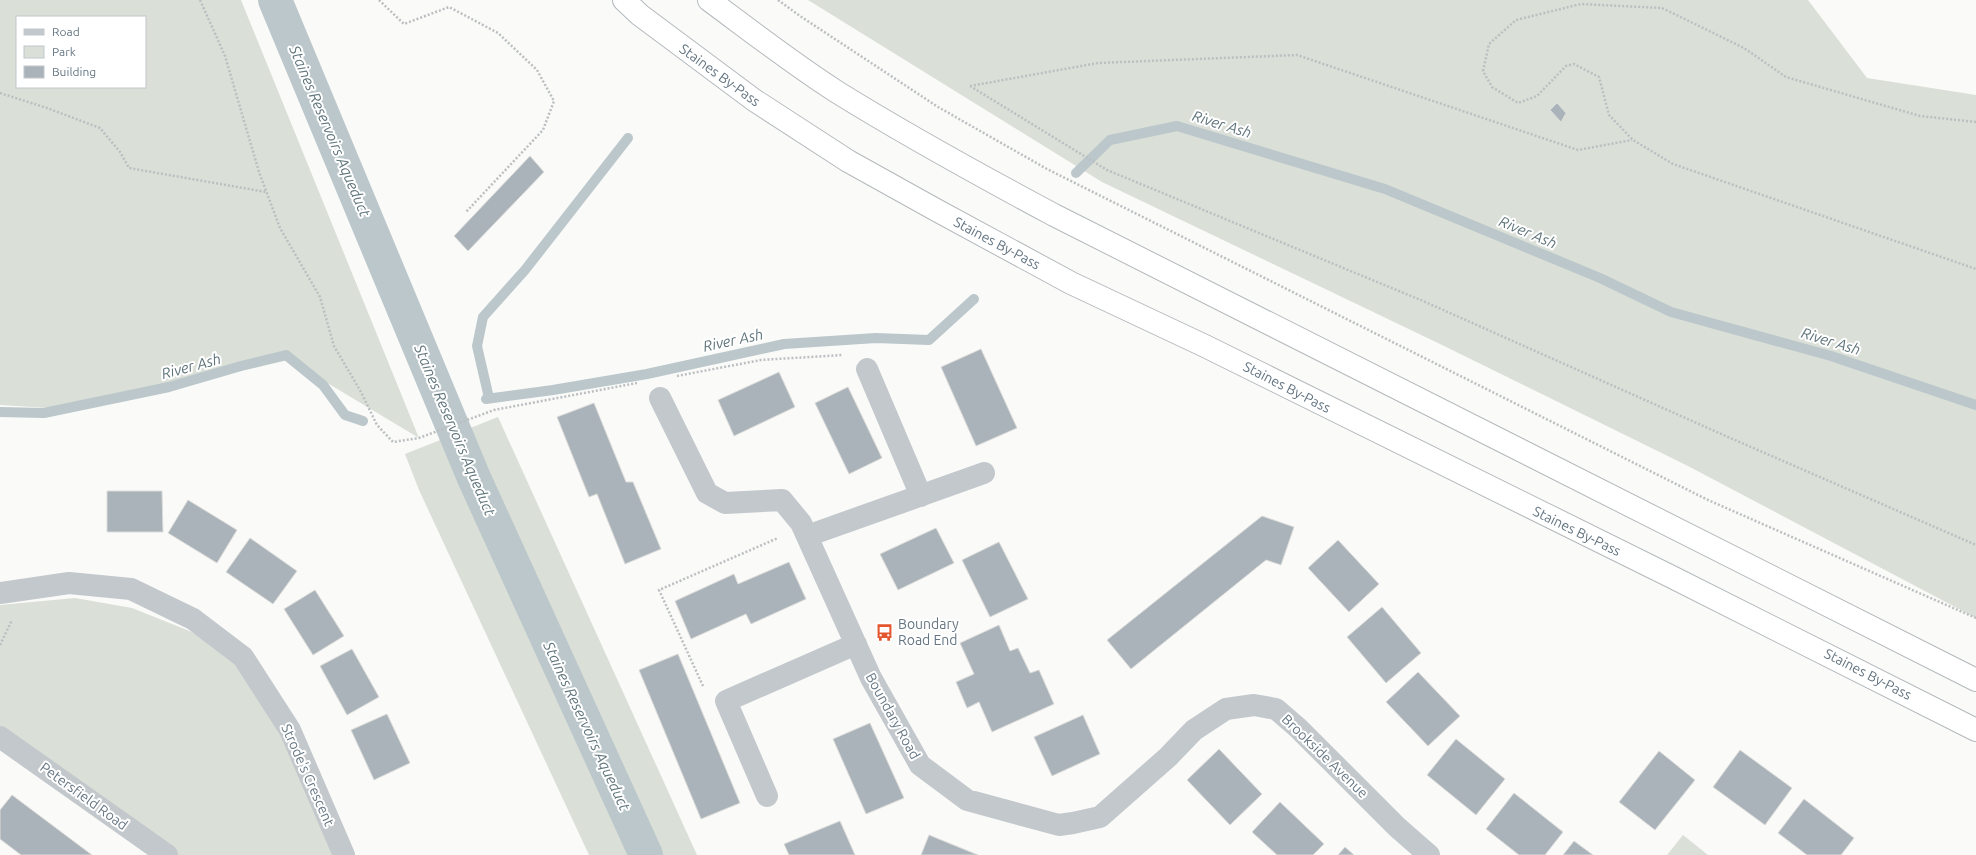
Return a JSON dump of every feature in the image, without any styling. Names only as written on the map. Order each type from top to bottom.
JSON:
[{"type":"highway","name":"Staines By-Pass","points":[[624,0],[640,15],[754,100],[848,161],[1071,283],[1205,346],[1679,580],[1976,730]]},
{"type":"highway","points":[[709,0],[764,41],[836,91],[976,173],[1054,215],[1976,680]]},
{"type":"street","points":[[867,369],[921,496]]},
{"type":"street","name":"Boundary Road","points":[[660,398],[707,493],[725,503],[782,500],[804,532],[871,678],[920,764],[967,800],[1059,825],[1073,824],[1100,817],[1116,804]]},
{"type":"street","points":[[804,532],[921,496],[984,473]]},
{"type":"street","name":"Strode's Crescent","points":[[0,593],[69,583],[131,589],[193,619],[243,656],[290,730],[344,855]]},
{"type":"street","points":[[768,796],[726,701],[856,644]]},
{"type":"street","name":"Brookside Avenue","points":[[1116,804],[1168,757],[1194,730],[1226,709],[1254,705],[1269,707],[1276,709],[1298,728],[1397,827],[1430,855]]},
{"type":"street","name":"Petersfield Road","points":[[0,737],[167,855]]},
{"type":"path","points":[[200,0],[225,56],[266,192],[280,228],[320,296],[334,346],[361,392],[377,425],[394,442],[419,438],[494,410],[653,380],[660,398]]},
{"type":"path","points":[[379,0],[404,24],[449,7],[498,33],[538,70],[554,101],[544,130],[466,212]]},
{"type":"path","points":[[778,0],[938,107],[1047,169],[1708,500],[1976,618]]},
{"type":"path","points":[[1976,122],[1920,116],[1786,77],[1744,48],[1662,8],[1581,4],[1516,20],[1489,44],[1483,72],[1492,87],[1518,102],[1537,96],[1566,66],[1574,64],[1599,77],[1609,115],[1633,140],[1673,164],[1976,269]]},
{"type":"path","points":[[1633,140],[1578,150],[1297,55],[1098,63],[970,86],[1071,150],[1107,170],[1423,300],[1721,434],[1976,545]]},
{"type":"path","points":[[0,93],[47,108],[100,128],[120,152],[129,168],[266,192]]},
{"type":"path","points":[[676,376],[761,360],[863,354],[867,369]]},
{"type":"path","points":[[726,701],[713,709],[659,590],[804,532]]},
{"type":"green space","points":[[0,0],[241,0],[419,438],[289,360],[66,409],[0,405]]},
{"type":"green space","points":[[808,0],[1808,0],[1867,78],[1976,95],[1976,618],[1688,466],[1440,344],[1102,182]]},
{"type":"green space","points":[[498,417],[697,855],[589,855],[419,490],[405,454]]},
{"type":"green space","points":[[75,598],[132,608],[187,630],[243,657],[344,855],[167,855],[0,737],[0,605]]},
{"type":"green space","points":[[1683,835],[1708,855],[1667,855]]},
{"type":"building","points":[[1557,103],[1566,113],[1561,122],[1550,110]]},
{"type":"building","points":[[530,156],[544,172],[468,251],[454,236]]},
{"type":"building","points":[[981,349],[1017,428],[976,446],[941,367]]},
{"type":"building","points":[[779,372],[795,407],[734,436],[718,400]]},
{"type":"building","points":[[848,387],[882,458],[849,474],[815,403]]},
{"type":"building","points":[[594,403],[626,482],[633,482],[661,549],[625,564],[597,494],[589,497],[557,417]]},
{"type":"building","points":[[107,491],[162,491],[163,532],[107,532]]},
{"type":"building","points":[[188,500],[237,530],[217,563],[168,533]]},
{"type":"building","points":[[1262,516],[1294,527],[1281,565],[1266,560],[1131,669],[1107,640]]},
{"type":"building","points":[[936,528],[954,563],[898,590],[880,554]]},
{"type":"building","points":[[250,538],[297,571],[273,604],[226,572]]},
{"type":"building","points":[[1338,540],[1379,584],[1349,612],[1308,568]]},
{"type":"building","points":[[999,542],[1028,599],[990,617],[962,560]]},
{"type":"building","points":[[789,562],[806,599],[751,624],[746,614],[691,639],[675,601],[734,574],[738,584]]},
{"type":"building","points":[[315,590],[344,636],[313,655],[284,609]]},
{"type":"building","points":[[1382,607],[1421,653],[1386,683],[1347,637]]},
{"type":"building","points":[[999,625],[1010,651],[1018,648],[1030,673],[1039,670],[1054,704],[992,732],[979,702],[967,708],[956,682],[974,674],[960,643]]},
{"type":"building","points":[[352,649],[379,697],[347,715],[320,666]]},
{"type":"building","points":[[678,654],[740,803],[701,819],[639,670]]},
{"type":"building","points":[[1418,672],[1460,716],[1428,746],[1386,702]]},
{"type":"building","points":[[387,714],[410,763],[374,780],[351,730]]},
{"type":"building","points":[[1083,715],[1100,754],[1052,776],[1034,737]]},
{"type":"building","points":[[870,723],[904,798],[866,814],[833,739]]},
{"type":"building","points":[[1456,739],[1505,779],[1476,815],[1427,775]]},
{"type":"building","points":[[1219,749],[1262,794],[1230,825],[1187,780]]},
{"type":"building","points":[[1740,750],[1792,788],[1765,825],[1713,787]]},
{"type":"building","points":[[1659,751],[1695,780],[1655,830],[1619,802]]},
{"type":"building","points":[[1514,793],[1563,832],[1545,855],[1519,855],[1486,829]]},
{"type":"building","points":[[12,795],[92,855],[21,855],[0,839],[0,810]]},
{"type":"building","points":[[1804,799],[1854,838],[1841,855],[1807,855],[1778,833]]},
{"type":"building","points":[[1280,802],[1324,844],[1313,855],[1277,855],[1252,832]]},
{"type":"building","points":[[840,821],[855,855],[789,855],[784,844]]},
{"type":"building","points":[[929,835],[978,855],[921,855]]},
{"type":"building","points":[[1574,841],[1593,855],[1563,855]]},
{"type":"building","points":[[1345,847],[1354,855],[1338,855]]},
{"type":"waterway","name":"Staines Reservoirs Aqueduct","points":[[275,0],[474,478],[646,855]]},
{"type":"waterway","name":"River Ash","points":[[1076,173],[1110,140],[1177,126],[1385,189],[1600,278],[1671,312],[1831,356],[1976,405]]},
{"type":"waterway","points":[[489,398],[477,346],[483,317],[525,270],[628,138]]},
{"type":"waterway","name":"River Ash","points":[[486,399],[553,390],[647,374],[784,344],[876,338],[929,340],[974,299]]},
{"type":"waterway","name":"River Ash","points":[[0,412],[44,413],[169,387],[241,366],[286,355],[323,385],[345,415],[363,421]]},
{"type":"place","name":"Boundary Road End","points":[[885,632]]}]
